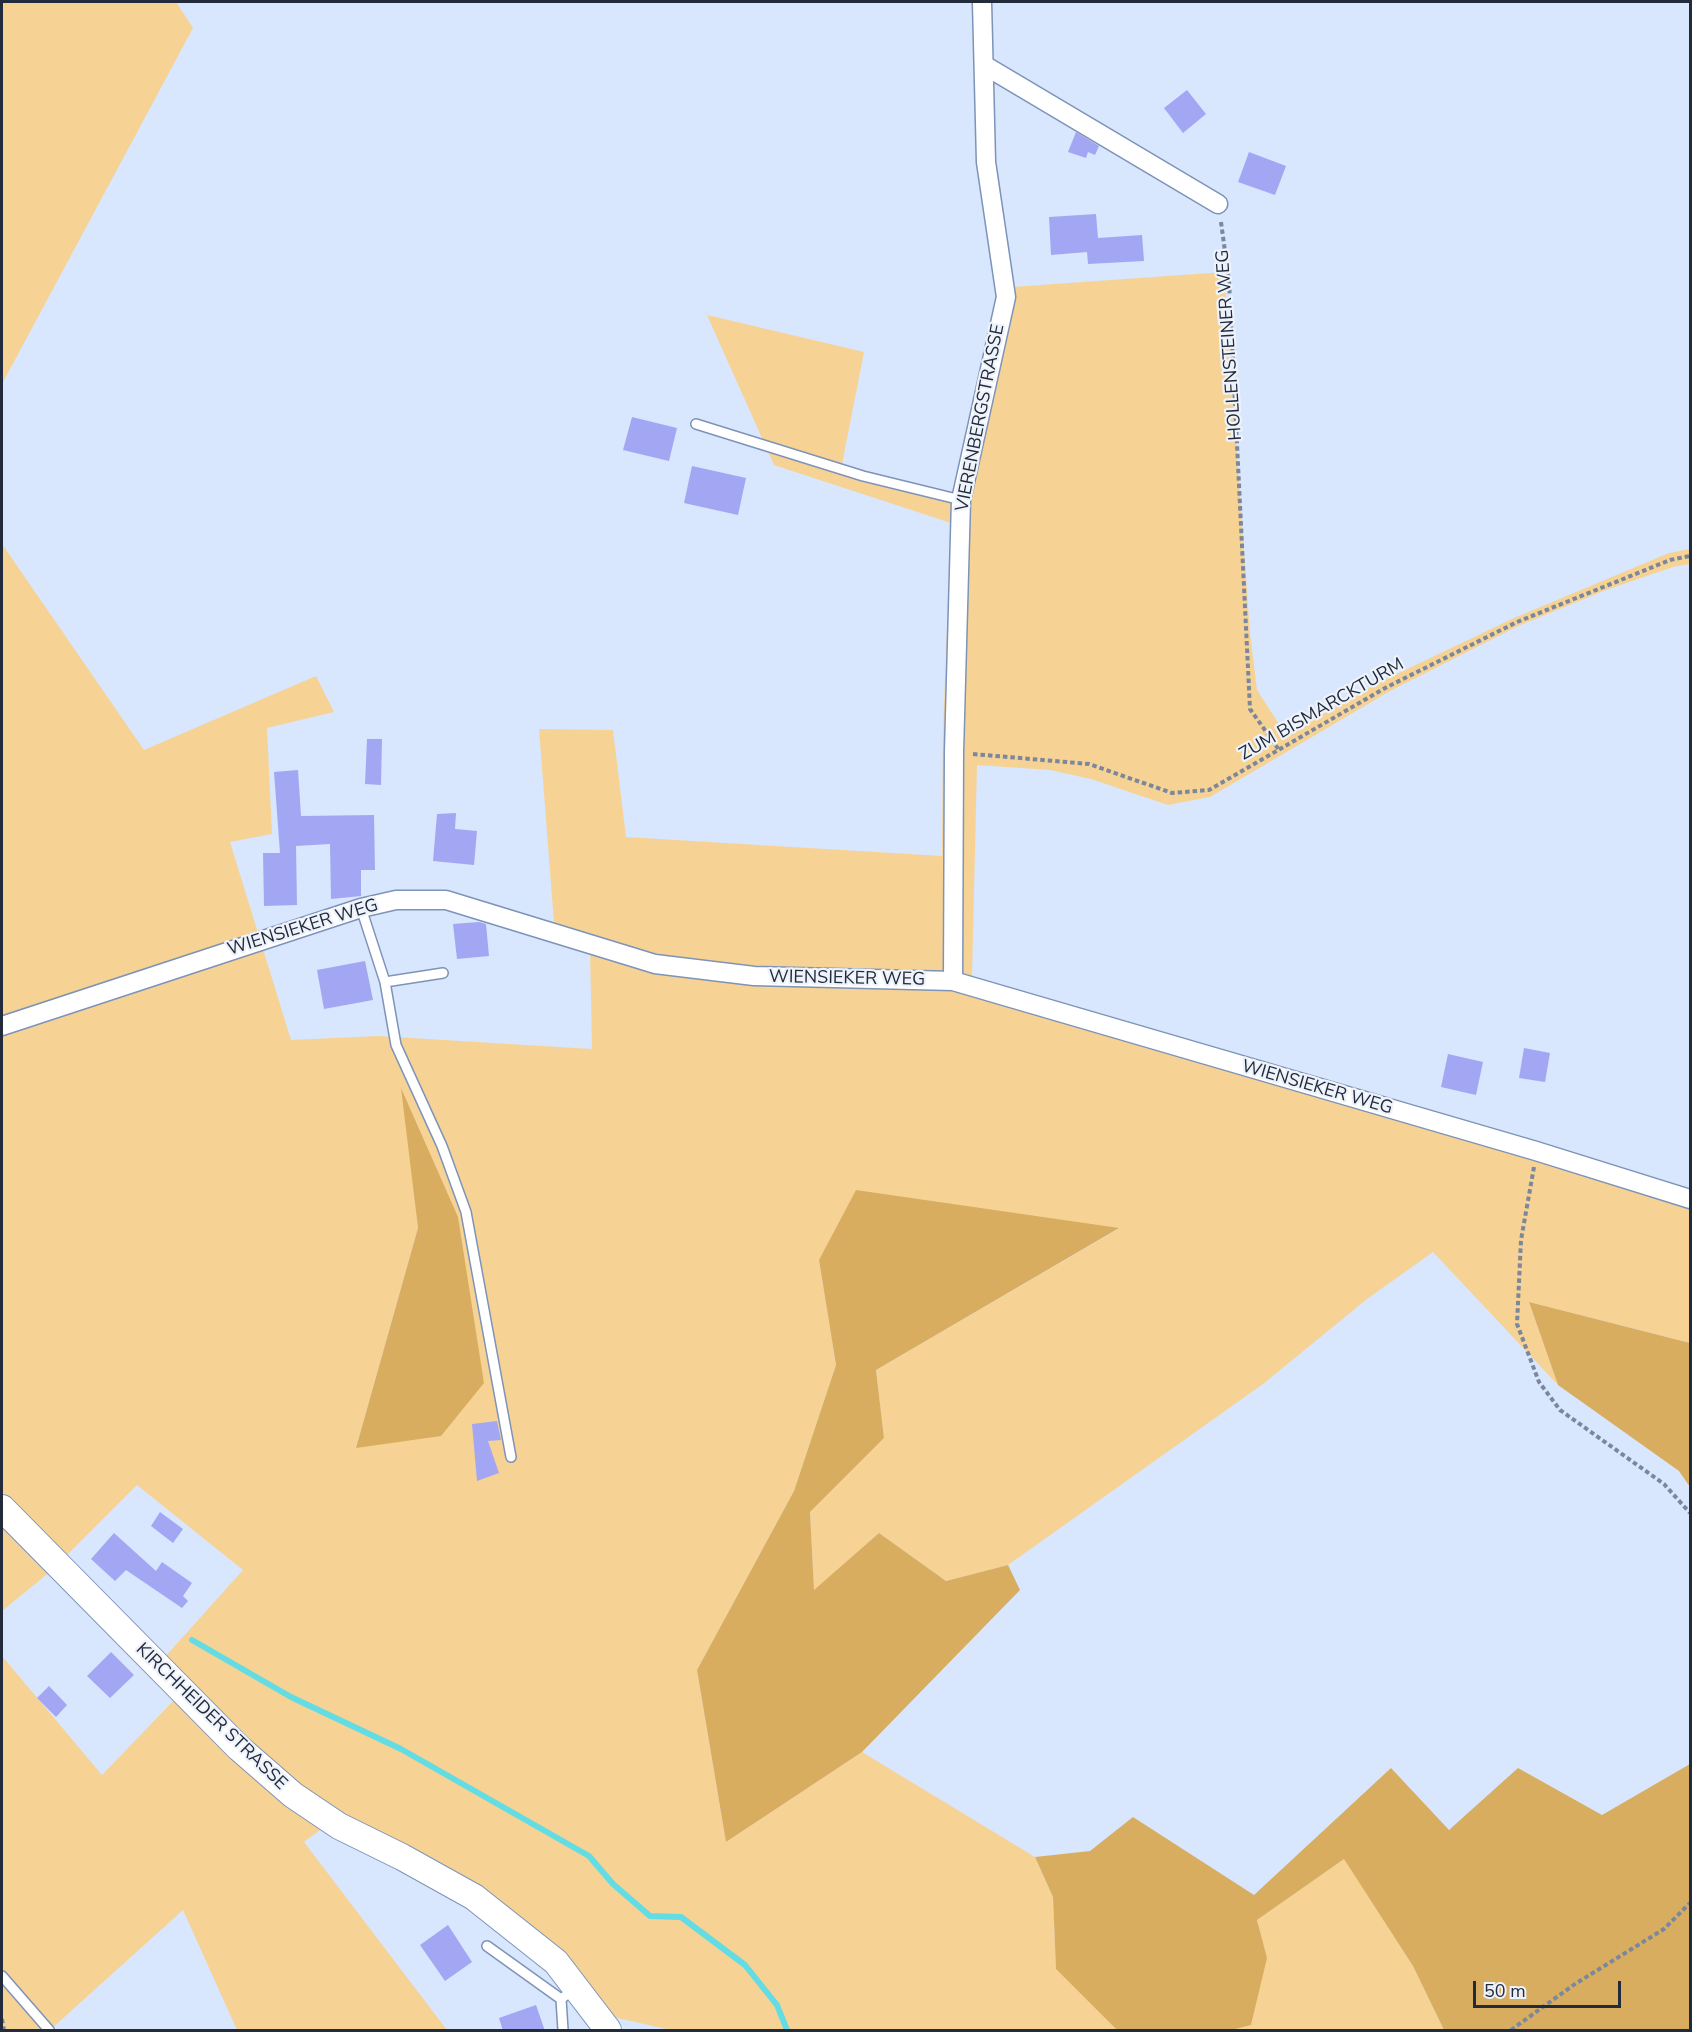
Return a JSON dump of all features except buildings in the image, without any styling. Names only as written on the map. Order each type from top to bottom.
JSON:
[{"type":"main road","name":"KIRCHHEIDER STRASSE","points":[[2,1508],[239,1748],[293,1795],[339,1826],[402,1857],[474,1897],[556,1962],[569,1993],[608,2031]]},
{"type":"street","name":"VIERENBERGSTRASSE","points":[[952,981],[954,752],[961,500],[1006,297],[986,162],[982,2]]},
{"type":"street","points":[[984,65],[1218,204]]},
{"type":"street","name":"WIENSIEKER WEG","points":[[2,1026],[362,908],[396,900],[446,900],[655,964],[754,976],[952,981],[1536,1151],[1690,1199]]},
{"type":"lane","points":[[696,424],[863,476],[961,500]]},
{"type":"lane","points":[[362,908],[385,982],[396,1045],[442,1146],[466,1212],[511,1457]]},
{"type":"lane","points":[[385,982],[443,973]]},
{"type":"lane","points":[[487,1946],[569,1993],[563,2031]]},
{"type":"lane","points":[[2,1976],[49,2031]]},
{"type":"path","name":"HOLLENSTEINER WEG","points":[[1218,204],[1229,280],[1250,709],[1280,750]]},
{"type":"path","name":"ZUM BISMARCKTURM","points":[[954,752],[1089,764],[1172,793],[1209,790],[1387,687],[1517,622],[1670,560],[1690,556]]},
{"type":"path","points":[[1536,1151],[1521,1240],[1517,1324],[1539,1382],[1560,1410],[1664,1484],[1690,1513]]},
{"type":"path","points":[[1511,2031],[1575,1984],[1664,1929],[1690,1903]]},
{"type":"path","points":[[2,2019],[4,2031]]},
{"type":"shaded area","points":[[2,2],[176,2],[193,28],[2,384]]},
{"type":"shaded area","points":[[1224,272],[1250,633],[1257,690],[1286,735],[1380,682],[1514,618],[1669,553],[1690,549],[1690,564],[1673,567],[1606,590],[1518,626],[1390,691],[1210,797],[1168,805],[1091,779],[1050,770],[977,765],[972,976],[941,972],[759,969],[665,957],[554,923],[539,729],[613,730],[626,837],[942,856],[943,732],[951,523],[774,465],[707,315],[864,352],[842,464],[955,496],[1012,287]]},
{"type":"shaded area","points":[[2,544],[144,750],[316,676],[334,712],[267,728],[272,834],[230,842],[291,1040],[378,1036],[592,1049],[590,950],[645,966],[754,985],[953,987],[1690,1202],[1690,1343],[1529,1302],[1558,1385],[1433,1252],[1367,1299],[1263,1384],[1008,1565],[946,1581],[879,1533],[814,1591],[810,1512],[884,1438],[876,1370],[1118,1229],[819,1260],[836,1365],[794,1491],[697,1670],[726,1842],[862,1752],[1035,1857],[1053,1897],[1056,1969],[1117,2030],[671,2030],[608,2016],[564,1958],[296,1789],[163,1659],[243,1570],[137,1485],[66,1556],[2,1491]],"holes":[[[402,1090],[484,1382],[356,1448],[418,1228]]]},
{"type":"shaded area","points":[[401,1088],[458,1217],[484,1383],[441,1436],[356,1448],[418,1228]]},
{"type":"shaded area","points":[[856,1190],[1119,1228],[876,1370],[884,1438],[810,1512],[814,1590],[879,1533],[946,1581],[1008,1565],[1020,1590],[862,1752],[726,1842],[697,1670],[794,1491],[836,1365],[819,1260]]},
{"type":"shaded area","points":[[1529,1302],[1690,1343],[1690,1487],[1679,1471],[1558,1385]]},
{"type":"shaded area","points":[[2,1521],[51,1571],[2,1611]]},
{"type":"shaded area","points":[[2,1656],[102,1775],[177,1697],[324,1827],[304,1842],[447,2030],[237,2030],[183,1910],[50,2030],[2,2030]]},
{"type":"shaded area","points":[[1690,1764],[1690,2030],[1444,2030],[1413,1966],[1344,1859],[1257,1920],[1267,1958],[1251,2025],[1232,2030],[1117,2030],[1056,1969],[1053,1897],[1035,1857],[1090,1851],[1133,1817],[1254,1895],[1391,1768],[1449,1830],[1518,1768],[1602,1815]]},
{"type":"shaded area","points":[[1345,1858],[1413,1966],[1444,2030],[1233,2030],[1251,2025],[1266,1958],[1257,1920]]},
{"type":"waterway","points":[[192,1640],[291,1697],[401,1749],[589,1856],[613,1884],[650,1916],[681,1917],[745,1965],[777,2005],[787,2030]]}]
